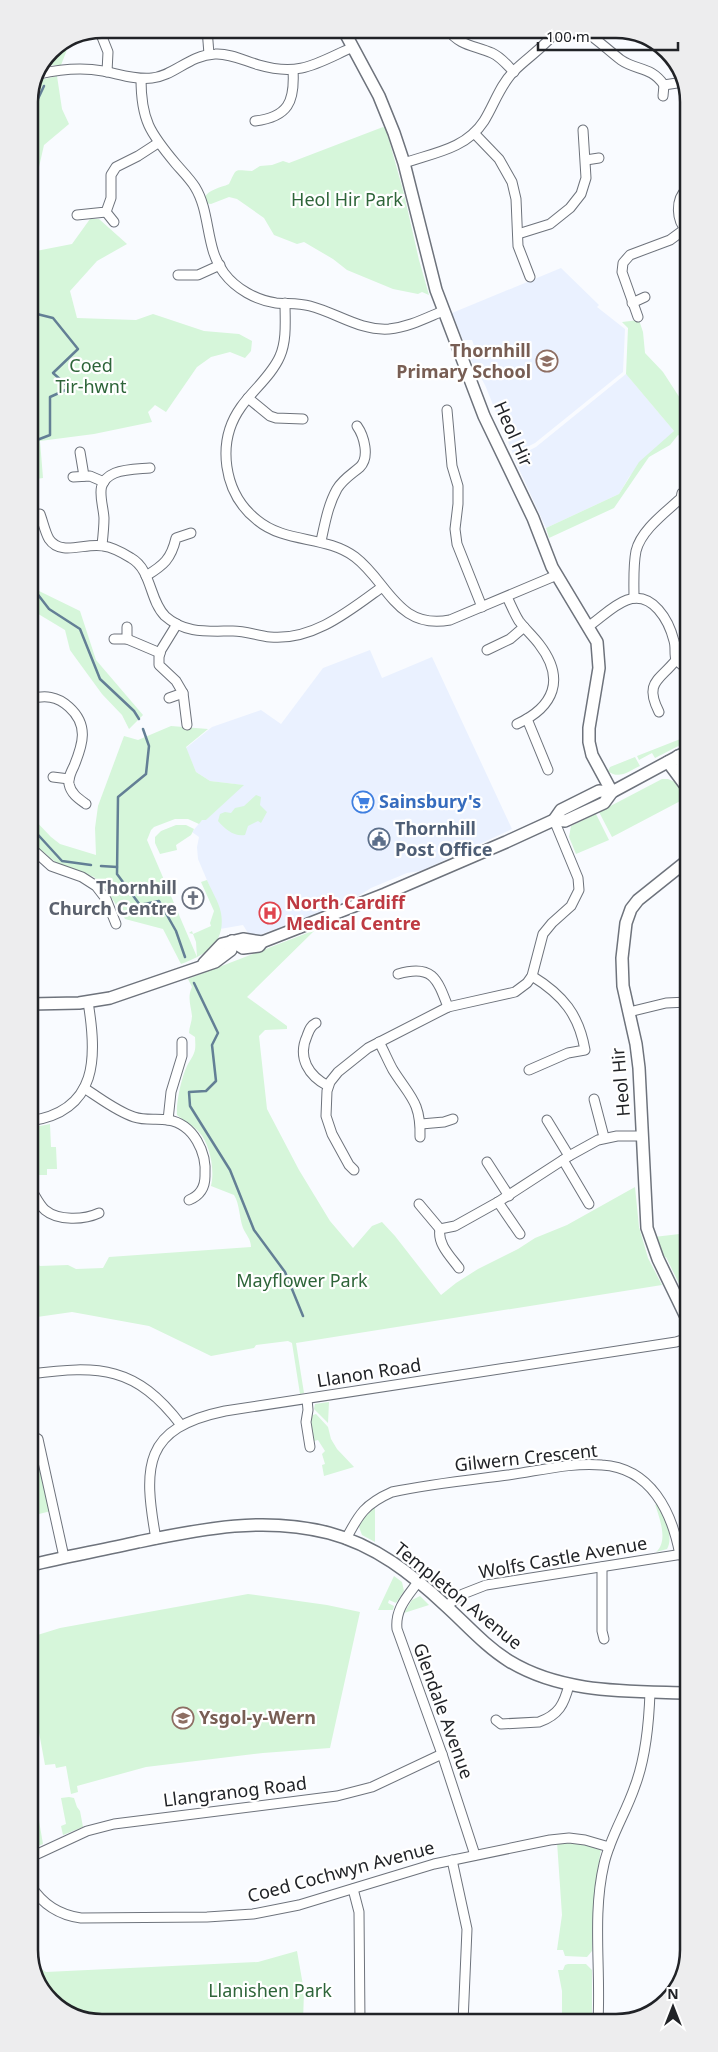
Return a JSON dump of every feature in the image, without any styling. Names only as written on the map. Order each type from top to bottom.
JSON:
[{"type":"street","points":[[102,38],[108,52],[108,72]]},
{"type":"street","points":[[208,38],[209,54]]},
{"type":"street","name":"Heol Hir","points":[[348,38],[384,108],[404,163],[428,266],[443,311],[484,416],[533,518],[557,575],[597,642],[600,659],[589,728],[589,742],[592,755],[612,792]]},
{"type":"street","points":[[456,38],[463,44],[498,57],[514,72]]},
{"type":"street","points":[[404,163],[457,145],[474,133],[514,72],[552,38]]},
{"type":"street","points":[[596,38],[623,61],[656,74],[664,85],[663,96]]},
{"type":"street","points":[[44,73],[85,68],[141,79],[161,76],[186,62],[209,54],[222,54],[270,68],[293,70],[307,68],[352,46]]},
{"type":"street","points":[[255,121],[272,118],[285,110],[292,95],[293,70]]},
{"type":"street","points":[[141,79],[144,115],[150,130],[158,143],[191,182],[202,202],[212,247],[220,265],[227,276],[245,292],[267,301],[309,306],[361,326],[381,329],[409,325],[443,311]]},
{"type":"street","points":[[664,85],[678,83]]},
{"type":"street","points":[[518,234],[550,224],[570,208],[580,194],[584,187],[586,160],[583,130]]},
{"type":"street","points":[[474,133],[499,159],[512,182],[516,199],[518,246],[530,277]]},
{"type":"street","points":[[106,212],[111,198],[111,175],[116,167],[158,143]]},
{"type":"street","points":[[586,160],[599,158]]},
{"type":"street","points":[[680,200],[680,221]]},
{"type":"street","points":[[78,215],[106,212]]},
{"type":"street","points":[[106,212],[114,222]]},
{"type":"street","points":[[638,317],[622,272],[624,263],[630,256],[670,240],[680,234]]},
{"type":"street","points":[[178,275],[198,275],[220,265]]},
{"type":"street","points":[[632,303],[645,297]]},
{"type":"street","points":[[285,303],[284,342],[281,353],[274,366],[248,398],[231,425],[226,443],[226,467],[235,491],[250,513],[272,530],[291,537],[321,541],[353,556],[369,569],[396,604],[413,615],[426,620],[442,622],[450,620],[557,575]]},
{"type":"street","points":[[248,398],[270,416],[303,419]]},
{"type":"street","points":[[447,410],[452,466],[458,486],[455,529],[457,544],[482,607]]},
{"type":"street","points":[[321,541],[328,509],[337,488],[364,460],[363,438],[357,426]]},
{"type":"street","points":[[80,452],[84,476]]},
{"type":"street","points":[[102,545],[104,518],[100,497],[104,482],[113,474],[150,468]]},
{"type":"street","points":[[140,469],[142,480]]},
{"type":"street","points":[[73,478],[90,476],[104,482]]},
{"type":"street","points":[[634,598],[635,559],[638,545],[651,528],[680,499]]},
{"type":"street","points":[[40,514],[49,539],[55,545],[62,548],[102,545],[133,559],[146,576],[163,614],[188,630],[202,632],[235,631],[269,637],[290,638],[321,628],[360,604],[382,587]]},
{"type":"street","points":[[146,576],[168,560],[173,551],[173,536],[190,533]]},
{"type":"street","points":[[507,596],[518,618],[545,654],[551,668],[553,681],[551,694],[545,706],[534,716],[517,724]]},
{"type":"street","points":[[589,626],[622,602],[634,598],[647,601],[661,612],[673,637],[676,660],[680,663]]},
{"type":"street","points":[[177,624],[160,653],[159,665],[176,681],[183,693],[187,725]]},
{"type":"street","points":[[127,627],[127,638]]},
{"type":"street","points":[[488,650],[510,639],[524,627]]},
{"type":"street","points":[[114,639],[127,638],[160,653]]},
{"type":"street","points":[[659,712],[652,699],[653,687],[676,660]]},
{"type":"street","points":[[169,698],[183,693]]},
{"type":"street","points":[[38,697],[44,696],[57,699],[71,709],[81,724],[84,738],[69,779],[69,785],[74,794],[86,804]]},
{"type":"street","points":[[527,719],[548,770]]},
{"type":"street","points":[[38,1004],[88,1002],[110,998],[202,964],[222,944],[232,941],[243,948],[259,946],[262,942],[407,885],[554,820],[561,810],[599,791],[612,792],[678,756]]},
{"type":"street","points":[[53,777],[69,779]]},
{"type":"street","points":[[354,1170],[349,1165],[328,1125],[326,1108],[328,1086],[333,1077],[346,1064],[379,1042],[448,1007],[515,992],[527,983],[532,976],[543,934],[571,906],[579,890],[578,878],[554,820]]},
{"type":"street","points":[[38,854],[51,866],[82,877],[96,886],[106,899],[116,924]]},
{"type":"street","name":"Heol Hir","points":[[680,866],[640,897],[629,914],[624,934],[622,971],[623,986],[639,1068],[647,1228],[658,1259],[680,1304]]},
{"type":"street","points":[[398,974],[418,970],[430,973],[439,984],[448,1007]]},
{"type":"street","points":[[529,1070],[568,1053],[586,1050],[578,1020],[555,992],[532,976]]},
{"type":"street","points":[[38,1119],[58,1113],[72,1102],[84,1088],[90,1073],[93,1055],[93,1036],[88,1002]]},
{"type":"street","points":[[629,1012],[666,1003],[680,1002]]},
{"type":"street","points":[[316,1023],[312,1026],[303,1047],[304,1059],[306,1067],[314,1076],[328,1086]]},
{"type":"street","points":[[168,1120],[171,1092],[182,1056],[182,1042]]},
{"type":"street","points":[[379,1042],[416,1104],[421,1124],[420,1137]]},
{"type":"street","points":[[84,1088],[127,1114],[142,1119],[168,1120],[180,1124],[189,1130],[197,1139],[203,1156],[206,1175],[198,1196],[189,1200]]},
{"type":"street","points":[[594,1099],[604,1137]]},
{"type":"street","points":[[421,1124],[444,1122],[453,1119]]},
{"type":"street","points":[[547,1120],[589,1204]]},
{"type":"street","points":[[440,1229],[455,1226],[509,1196],[566,1158],[604,1137],[642,1136]]},
{"type":"street","points":[[487,1162],[509,1196]]},
{"type":"street","points":[[38,1200],[48,1212],[74,1218],[92,1216],[98,1213]]},
{"type":"street","points":[[498,1202],[520,1234]]},
{"type":"street","points":[[419,1204],[440,1229],[439,1235],[442,1244],[459,1268]]},
{"type":"street","name":"Llanon Road","points":[[156,1539],[149,1494],[150,1464],[158,1446],[171,1432],[181,1425],[219,1412],[680,1341]]},
{"type":"street","points":[[38,1373],[79,1368],[97,1369],[118,1374],[140,1384],[153,1394],[181,1425]]},
{"type":"street","points":[[307,1398],[306,1422],[310,1447]]},
{"type":"street","points":[[38,1439],[64,1557]]},
{"type":"street","name":"Gilwern Crescent","points":[[346,1539],[362,1510],[375,1500],[392,1492],[562,1468],[603,1465],[624,1470],[642,1480],[658,1496],[671,1519],[680,1543]]},
{"type":"street","name":"Templeton Avenue","points":[[38,1563],[214,1528],[257,1524],[298,1527],[346,1539],[391,1561],[446,1606],[482,1641],[509,1661],[537,1674],[570,1685],[598,1690],[680,1692]]},
{"type":"street","name":"Wolfs Castle Avenue","points":[[446,1606],[463,1594],[486,1585],[680,1555]]},
{"type":"street","points":[[602,1567],[602,1631],[604,1639]]},
{"type":"street","name":"Glendale Avenue","points":[[418,1582],[400,1608],[397,1618],[397,1629],[442,1754],[475,1855]]},
{"type":"street","points":[[496,1720],[502,1724],[545,1720],[562,1707],[570,1685]]},
{"type":"street","points":[[598,2014],[600,1890],[603,1866],[609,1846],[630,1800],[640,1771],[650,1692]]},
{"type":"street","name":"Llangranog Road","points":[[38,1854],[86,1832],[114,1824],[348,1794],[372,1787],[442,1754]]},
{"type":"street","name":"Coed Cochwyn Avenue","points":[[38,1897],[55,1911],[72,1917],[93,1919],[208,1917],[253,1914],[280,1909],[353,1889],[415,1869],[561,1838],[585,1840],[609,1846]]},
{"type":"street","points":[[452,1860],[467,1929],[463,2014]]},
{"type":"street","points":[[353,1889],[359,1912],[360,2014]]},
{"type":"shaded area","name":"Thornhill Primary School","points":[[561,268],[599,305],[597,307],[625,329],[623,372],[535,443],[513,454],[485,385],[471,360],[476,351],[472,340],[463,340],[452,313]]},
{"type":"shaded area","points":[[626,374],[674,431],[629,477],[619,494],[546,528],[514,458],[536,447]]},
{"type":"shaded area","points":[[370,650],[382,678],[432,657],[512,829],[421,871],[407,873],[371,888],[352,900],[257,936],[248,933],[243,925],[220,929],[220,911],[198,859],[197,847],[199,837],[192,832],[202,820],[206,820],[243,785],[210,781],[196,772],[186,748],[212,727],[261,710],[281,724],[323,668]]},
{"type":"green space","points":[[68,47],[61,65],[48,66],[56,56]]},
{"type":"green space","points":[[57,76],[62,109],[69,124],[44,145],[38,170],[38,102],[41,80]]},
{"type":"green space","name":"Heol Hir Park","points":[[383,127],[386,129],[404,194],[429,295],[422,292],[418,294],[393,289],[347,270],[333,259],[304,242],[297,244],[274,235],[264,218],[237,199],[229,197],[211,204],[206,203],[204,198],[206,195],[229,184],[237,171],[252,171],[260,166],[272,165],[283,161],[289,163]]},
{"type":"green space","name":"Coed Tir-hwnt","points":[[90,219],[99,219],[127,244],[97,261],[70,291],[77,318],[136,320],[153,314],[204,331],[239,334],[252,341],[251,351],[245,358],[230,352],[211,357],[197,367],[166,412],[155,405],[148,412],[152,422],[94,434],[40,441],[43,478],[38,479],[38,251],[72,244]]},
{"type":"green space","points":[[639,320],[643,332],[645,353],[663,372],[680,398],[680,436],[678,435],[670,445],[649,457],[614,508],[549,538],[546,528],[619,494],[639,462],[674,431],[626,374],[628,328],[622,322]]},
{"type":"green space","points":[[38,590],[80,611],[96,660],[143,715],[129,729],[122,715],[102,694],[70,650],[65,630],[38,614]]},
{"type":"green space","points":[[171,726],[208,729],[186,747],[196,772],[210,781],[244,785],[206,820],[202,820],[199,824],[188,819],[175,819],[154,827],[147,840],[197,957],[181,964],[163,929],[125,919],[106,889],[94,877],[59,865],[38,848],[38,823],[60,844],[96,855],[95,828],[98,806],[124,736],[138,740]]},
{"type":"green space","points":[[680,739],[680,745],[655,758],[652,753],[639,760],[637,756]]},
{"type":"green space","points":[[635,757],[640,766],[620,775],[612,774],[608,771],[610,767]]},
{"type":"green space","points":[[662,779],[677,781],[680,784],[680,801],[612,837],[599,812]]},
{"type":"green space","points":[[256,795],[261,797],[260,805],[267,812],[261,823],[258,821],[248,826],[245,835],[233,834],[218,821],[220,814],[225,812],[231,813],[235,808],[244,806]]},
{"type":"green space","points":[[596,814],[609,840],[576,854],[569,837],[571,826]]},
{"type":"green space","points":[[176,825],[186,825],[194,829],[191,835],[176,845],[177,850],[160,854],[155,843],[155,837],[161,831]]},
{"type":"green space","points":[[207,880],[221,913],[222,923],[217,940],[206,952],[197,956],[196,942],[193,934],[211,926],[210,923],[214,911],[201,882]]},
{"type":"green space","name":"Mayflower Park","points":[[315,930],[247,997],[287,1026],[287,1029],[265,1030],[259,1036],[267,1109],[299,1170],[330,1221],[353,1248],[372,1226],[382,1222],[441,1295],[478,1269],[518,1249],[535,1238],[567,1225],[635,1187],[639,1227],[648,1258],[662,1285],[296,1343],[304,1393],[300,1394],[292,1343],[288,1341],[256,1345],[254,1348],[211,1356],[149,1326],[72,1312],[38,1317],[38,1264],[40,1266],[68,1265],[76,1269],[103,1268],[109,1257],[251,1247],[243,1228],[234,1195],[211,1186],[211,1158],[203,1137],[194,1127],[177,1115],[177,1103],[182,1082],[195,1049],[195,1037],[189,1033],[192,1018],[190,998],[192,987],[188,979]]},
{"type":"green space","points":[[50,1124],[51,1147],[56,1147],[57,1169],[47,1169],[47,1175],[38,1175],[38,1126]]},
{"type":"green space","points":[[680,1234],[680,1286],[666,1257],[663,1259],[654,1237]]},
{"type":"green space","points":[[329,1402],[328,1423],[314,1409],[315,1404]]},
{"type":"green space","points":[[316,1414],[328,1427],[331,1439],[337,1449],[354,1467],[324,1476],[322,1465],[325,1464],[322,1454],[325,1451],[318,1440],[314,1441],[311,1420],[313,1415]]},
{"type":"green space","points":[[38,1455],[51,1511],[38,1514]]},
{"type":"green space","points":[[655,1504],[659,1507],[665,1518],[669,1532],[667,1549],[656,1552],[662,1542],[662,1529]]},
{"type":"green space","points":[[375,1507],[375,1542],[362,1535],[359,1527],[363,1519]]},
{"type":"green space","points":[[394,1576],[402,1582],[404,1591],[396,1603],[389,1600],[388,1603],[394,1606],[393,1610],[378,1610]]},
{"type":"green space","name":"Ysgol-y-Wern","points":[[248,1594],[327,1605],[360,1612],[330,1748],[263,1753],[146,1767],[77,1786],[78,1792],[71,1794],[66,1766],[56,1768],[55,1764],[45,1765],[38,1727],[38,1635],[60,1628]]},
{"type":"green space","points":[[420,1596],[429,1605],[404,1613],[412,1600]]},
{"type":"green space","points":[[61,1798],[74,1798],[80,1811],[83,1827],[63,1835],[61,1826],[66,1824]]},
{"type":"green space","points":[[38,1815],[43,1844],[38,1846]]},
{"type":"green space","points":[[557,1842],[588,1844],[601,1849],[596,1882],[592,1951],[587,1957],[565,1956],[563,1950],[557,1950],[562,1915]]},
{"type":"green space","name":"Llanishen Park","points":[[297,1951],[304,1991],[303,2014],[89,2013],[77,2010],[53,1993],[42,1975],[40,1968],[46,1972],[258,1962]]},
{"type":"green space","points":[[586,1964],[592,1970],[592,2014],[562,2014],[562,1991],[558,1970],[563,1970],[565,1965]]},
{"type":"waterway","points":[[38,98],[44,86]]},
{"type":"waterway","points":[[38,314],[53,318],[78,349],[53,373],[70,388],[50,397],[50,435],[38,440]]},
{"type":"waterway","points":[[38,595],[49,609],[80,629],[100,679],[134,711],[139,719]]},
{"type":"waterway","points":[[143,729],[149,746],[146,774],[118,797],[117,874],[140,905],[159,901],[176,931],[185,957]]},
{"type":"waterway","points":[[38,835],[62,861],[91,865]]},
{"type":"waterway","points":[[101,866],[117,867]]},
{"type":"waterway","points":[[194,983],[218,1033],[212,1045],[216,1081],[206,1091],[189,1092],[190,1106],[230,1170],[254,1230],[285,1272],[303,1316]]},
{"type":"place","name":"Thornhill Primary School","points":[[547,361]]},
{"type":"place","name":"Sainsbury's","points":[[363,802]]},
{"type":"place","name":"Thornhill Post Office","points":[[379,839]]},
{"type":"place","name":"Thornhill Church Centre","points":[[193,898]]},
{"type":"place","name":"North Cardiff Medical Centre","points":[[270,913]]},
{"type":"place","name":"Ysgol-y-Wern","points":[[183,1718]]}]
